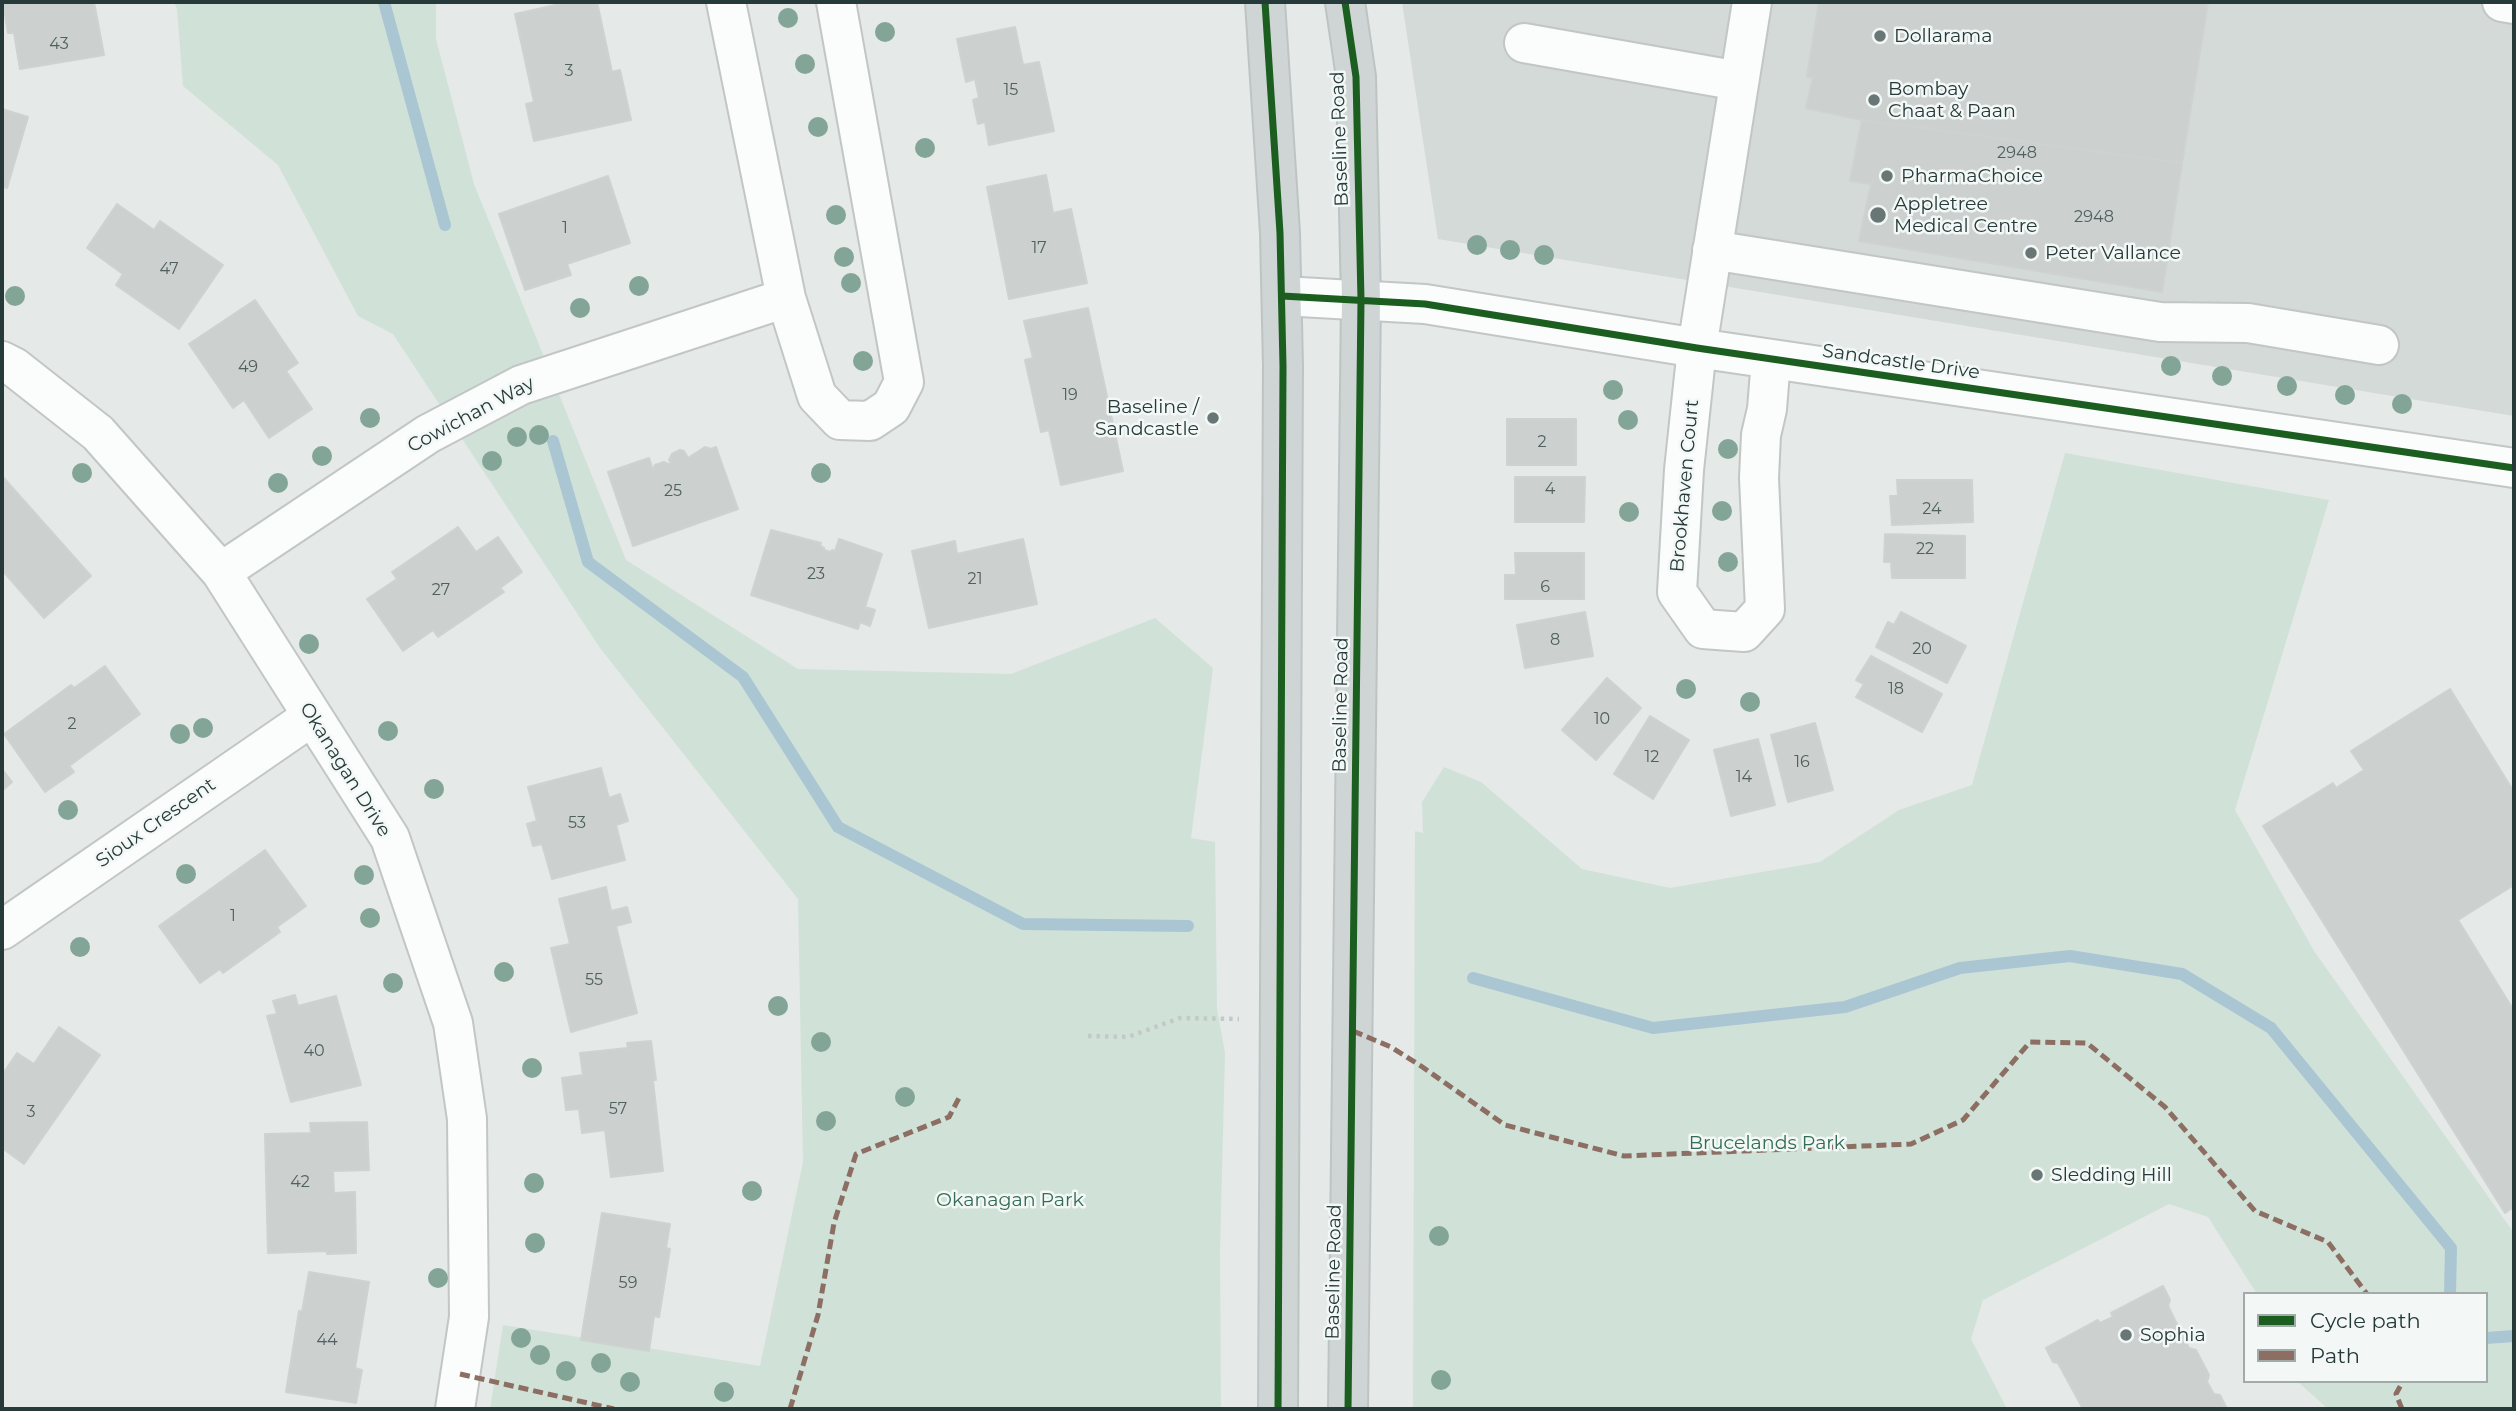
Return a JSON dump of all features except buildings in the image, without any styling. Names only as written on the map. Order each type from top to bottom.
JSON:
[{"type":"main road","points":[[1265,2],[1280,233],[1283,366],[1278,1409]]},
{"type":"main road","name":"Baseline Road","points":[[1345,2],[1356,77],[1361,300],[1348,1409]]},
{"type":"street","points":[[726,2],[786,298],[817,396],[839,420],[870,421],[891,407],[904,382],[836,2]]},
{"type":"street","points":[[1697,348],[1752,2]]},
{"type":"street","points":[[2502,2],[2514,4]]},
{"type":"street","points":[[1524,43],[1739,81]]},
{"type":"street","points":[[1712,250],[2160,322],[2248,323],[2379,345]]},
{"type":"street","name":"Sandcastle Drive","points":[[1282,296],[1424,304],[1697,348],[2514,468]]},
{"type":"street","name":"Cowichan Way","points":[[221,572],[428,434],[522,385],[786,298]]},
{"type":"street","name":"Brookhaven Court","points":[[1697,348],[1684,470],[1677,592],[1703,629],[1744,632],[1765,609],[1759,478],[1761,435],[1767,410],[1771,359]]},
{"type":"street","name":"Okanagan Drive","points":[[2,361],[14,367],[98,433],[221,572],[390,838],[453,1023],[467,1119],[469,1317],[455,1409]]},
{"type":"street","name":"Sioux Crescent","points":[[2,930],[311,717]]},
{"type":"path","points":[[1088,1037],[1128,1037],[1181,1018],[1240,1018]]},
{"type":"shaded area","points":[[1402,2],[2472,2],[2514,9],[2514,416],[1438,239]]},
{"type":"green space","name":"Okanagan Park","points":[[174,2],[436,2],[436,39],[474,184],[626,560],[798,669],[1011,674],[1155,618],[1213,668],[1191,838],[1215,842],[1217,1009],[1225,1053],[1220,1251],[1221,1409],[490,1409],[503,1325],[760,1366],[803,1162],[798,899],[600,648],[393,334],[358,316],[278,165],[183,86],[177,9]]},
{"type":"green space","name":"Brucelands Park","points":[[2065,453],[2329,500],[2235,810],[2314,951],[2514,1233],[2514,1409],[2328,1409],[2299,1383],[2488,1383],[2488,1292],[2256,1292],[2208,1217],[2169,1204],[1983,1300],[1971,1339],[2007,1409],[1413,1409],[1415,831],[1423,833],[1422,802],[1444,767],[1481,782],[1582,869],[1670,888],[1820,862],[1899,810],[1972,785]]},
{"type":"waterway","points":[[384,2],[445,225]]},
{"type":"waterway","points":[[553,441],[588,562],[743,677],[838,827],[1023,924],[1188,926]]},
{"type":"waterway","points":[[1473,978],[1653,1028],[1845,1007],[1960,968],[2070,956],[2182,974],[2271,1028],[2451,1248],[2450,1292]]},
{"type":"waterway","points":[[2488,1338],[2514,1336]]},
{"type":"marked path","points":[[1353,1031],[1391,1047],[1505,1125],[1624,1156],[1911,1144],[1963,1120],[2030,1042],[2087,1043],[2165,1107],[2255,1211],[2328,1242],[2366,1292]]},
{"type":"marked path","points":[[790,1409],[818,1315],[834,1223],[856,1154],[949,1117],[960,1096]]},
{"type":"marked path","points":[[460,1374],[614,1409]]},
{"type":"marked path","points":[[2402,1383],[2396,1394],[2402,1409]]},
{"type":"cycle path","points":[[1265,2],[1280,233],[1283,366],[1278,1409]]},
{"type":"cycle path","points":[[1345,2],[1356,77],[1361,300],[1348,1409]]},
{"type":"cycle path","points":[[1282,296],[1425,304],[1697,348],[2514,468]]},
{"type":"place","name":"Dollarama","points":[[1880,36]]},
{"type":"place","name":"Bombay Chaat & Paan","points":[[1874,100]]},
{"type":"place","name":"PharmaChoice","points":[[1887,176]]},
{"type":"place","name":"Appletree Medical Centre","points":[[1878,215]]},
{"type":"place","name":"Peter Vallance","points":[[2031,253]]},
{"type":"place","name":"Baseline / Sandcastle","points":[[1213,418]]},
{"type":"place","name":"Sledding Hill","points":[[2037,1175]]},
{"type":"place","name":"Sophia","points":[[2126,1335]]}]
